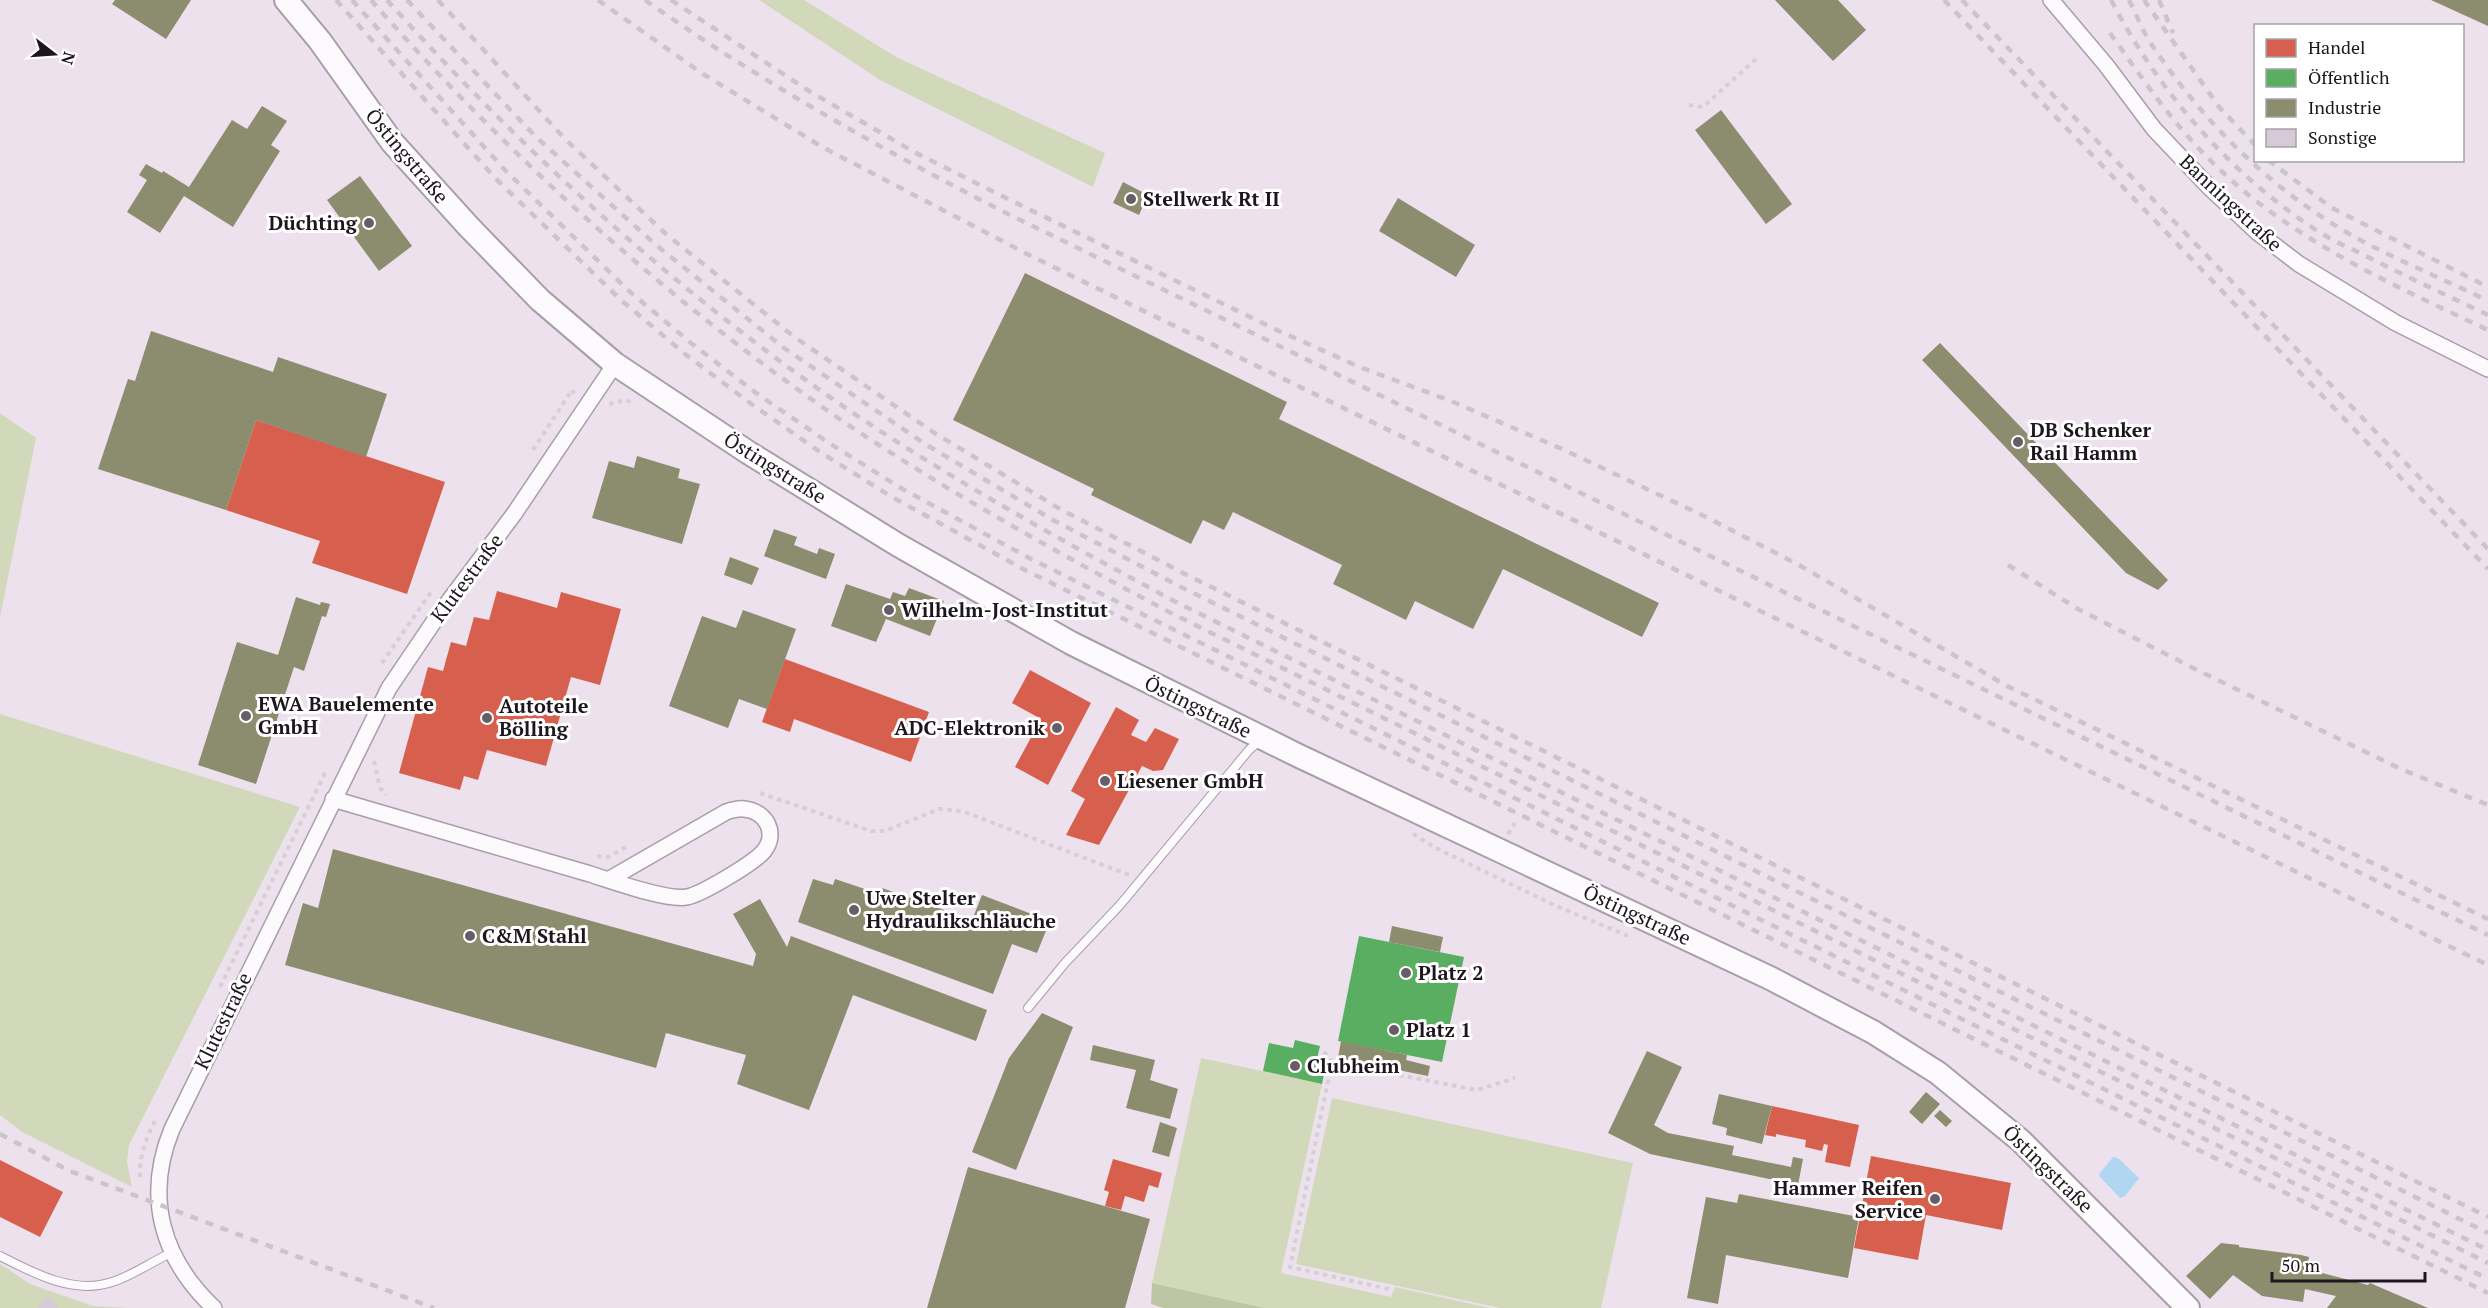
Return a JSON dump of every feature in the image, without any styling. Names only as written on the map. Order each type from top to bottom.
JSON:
[{"type":"street","name":"Östingstraße","points":[[285,0],[320,41],[378,123],[431,184],[540,300],[615,364],[749,453],[908,551],[1071,643],[1263,738],[1741,964],[1873,1032],[1938,1073],[2021,1141],[2188,1308]]},
{"type":"street","name":"Banningstraße","points":[[2051,0],[2106,64],[2154,129],[2210,188],[2257,232],[2299,264],[2396,323],[2488,369]]},
{"type":"street","name":"Klutestraße","points":[[214,1308],[188,1280],[171,1253],[158,1206],[159,1179],[166,1143],[187,1095],[389,688],[437,617],[514,514],[615,364]]},
{"type":"street","points":[[333,799],[608,880],[679,898],[695,895],[754,861],[765,850],[771,836],[770,828],[759,813],[744,809],[726,812],[608,880]]},
{"type":"lane","points":[[1028,1008],[1065,963],[1120,905],[1249,750],[1263,738]]},
{"type":"lane","points":[[0,1256],[64,1283],[94,1287],[114,1282],[171,1253]]},
{"type":"path","points":[[1689,105],[1703,107],[1756,57]]},
{"type":"path","points":[[1324,1052],[1332,1062],[1477,1090],[1515,1078]]},
{"type":"path","points":[[1332,1062],[1290,1267],[1393,1290]]},
{"type":"green space","points":[[759,0],[804,0],[898,58],[1105,153],[1093,187],[880,80]]},
{"type":"green space","points":[[0,413],[36,438],[0,617]]},
{"type":"green space","points":[[0,714],[300,807],[129,1145],[127,1162],[132,1187],[22,1132],[0,1115]]},
{"type":"green space","points":[[1201,1058],[1322,1084],[1281,1273],[1391,1297],[1395,1287],[1490,1308],[1264,1308],[1152,1283]]},
{"type":"green space","points":[[1332,1098],[1633,1163],[1601,1308],[1500,1308],[1296,1264]]},
{"type":"green space","points":[[0,1264],[30,1284],[93,1306],[130,1308],[0,1308]]},
{"type":"green space","points":[[1152,1283],[1264,1308],[1163,1308],[1151,1304]]},
{"type":"water","points":[[2113,1157],[2118,1158],[2139,1178],[2125,1196],[2120,1198],[2099,1176]]},
{"type":"building: Handel","points":[[256,420],[445,482],[407,594],[312,563],[320,541],[226,510]]},
{"type":"building: Handel","name":"Autoteile Bölling","points":[[497,591],[557,608],[561,592],[621,609],[600,685],[571,677],[546,766],[487,750],[478,780],[464,776],[460,790],[399,773],[428,667],[443,671],[451,642],[466,646],[474,617],[489,620]]},
{"type":"building: Handel","points":[[785,659],[929,712],[911,762],[794,719],[790,732],[762,722]]},
{"type":"building: Handel","name":"ADC-Elektronik","points":[[1030,670],[1091,703],[1048,785],[1015,767],[1041,719],[1012,703]]},
{"type":"building: Handel","name":"Liesener GmbH","points":[[1116,707],[1139,720],[1131,735],[1146,742],[1155,728],[1179,739],[1163,770],[1153,771],[1142,766],[1099,845],[1066,835],[1085,799],[1071,791]]},
{"type":"building: Handel","points":[[1772,1106],[1859,1125],[1850,1167],[1825,1162],[1828,1145],[1824,1144],[1822,1151],[1805,1147],[1806,1140],[1776,1134],[1776,1137],[1765,1135]]},
{"type":"building: Handel","name":"Hammer Reifen Service","points":[[1871,1156],[2011,1183],[2002,1230],[1926,1215],[1918,1260],[1854,1248]]},
{"type":"building: Handel","points":[[1113,1159],[1162,1173],[1158,1188],[1149,1185],[1144,1202],[1125,1196],[1121,1210],[1105,1206],[1109,1192],[1104,1190]]},
{"type":"building: Handel","points":[[0,1160],[63,1192],[40,1237],[0,1217]]},
{"type":"building: Öffentlich","points":[[1359,936],[1464,957],[1442,1062],[1338,1041]]},
{"type":"building: Öffentlich","name":"Clubheim","points":[[1295,1040],[1320,1046],[1317,1059],[1327,1061],[1322,1084],[1263,1071],[1269,1043],[1293,1048]]},
{"type":"building: Industrie","points":[[115,0],[191,0],[166,39],[112,4]]},
{"type":"building: Industrie","points":[[1775,0],[1838,0],[1866,30],[1833,61]]},
{"type":"building: Industrie","points":[[2431,0],[2488,0],[2488,26]]},
{"type":"building: Industrie","points":[[262,106],[287,121],[271,145],[280,151],[233,227],[184,196],[160,233],[127,212],[147,180],[139,175],[146,164],[162,173],[163,171],[189,187],[232,120],[247,129]]},
{"type":"building: Industrie","points":[[1721,110],[1792,204],[1766,224],[1695,130]]},
{"type":"building: Industrie","name":"Düchting","points":[[360,176],[412,246],[379,271],[327,200]]},
{"type":"building: Industrie","name":"Stellwerk Rt II","points":[[1123,182],[1148,195],[1139,215],[1113,203]]},
{"type":"building: Industrie","points":[[1398,198],[1475,245],[1456,277],[1379,231]]},
{"type":"building: Industrie","points":[[1025,273],[1287,402],[1279,419],[1659,603],[1642,637],[1503,569],[1473,629],[1415,601],[1406,620],[1333,584],[1342,565],[1233,512],[1224,530],[1203,520],[1191,544],[1091,495],[1094,489],[953,420]]},
{"type":"building: Industrie","points":[[151,331],[273,372],[278,357],[387,394],[366,457],[256,420],[226,510],[98,469],[128,379],[135,381]]},
{"type":"building: Industrie","name":"DB Schenker Rail Hamm","points":[[1940,343],[2168,580],[2158,590],[2126,573],[1922,360]]},
{"type":"building: Industrie","points":[[637,456],[680,469],[678,478],[700,484],[682,544],[592,518],[609,461],[634,468]]},
{"type":"building: Industrie","points":[[774,529],[797,537],[794,545],[817,554],[819,548],[835,554],[826,579],[764,556]]},
{"type":"building: Industrie","points":[[730,557],[759,568],[752,585],[724,575]]},
{"type":"building: Industrie","name":"Wilhelm-Jost-Institut","points":[[846,584],[890,599],[893,592],[905,596],[909,588],[944,601],[930,636],[886,619],[876,642],[831,626]]},
{"type":"building: Industrie","name":"EWA Bauelemente GmbH","points":[[296,597],[320,605],[321,602],[330,604],[326,617],[322,616],[304,671],[294,667],[256,784],[198,765],[237,642],[278,655]]},
{"type":"building: Industrie","points":[[743,610],[796,629],[767,709],[739,699],[728,728],[669,706],[702,616],[736,628]]},
{"type":"building: Industrie","name":"C&M Stahl","points":[[333,849],[753,966],[756,954],[733,914],[760,899],[787,947],[791,936],[987,1010],[976,1041],[853,995],[809,1110],[737,1084],[746,1055],[666,1033],[656,1068],[285,965],[303,903],[318,908]]},
{"type":"building: Industrie","points":[[813,879],[833,885],[835,879],[880,894],[882,888],[972,920],[982,895],[1050,921],[1037,953],[1012,944],[993,994],[798,922]]},
{"type":"building: Industrie","points":[[1392,926],[1443,937],[1440,952],[1389,942]]},
{"type":"building: Industrie","points":[[1042,1013],[1073,1027],[1016,1170],[972,1152],[1009,1058]]},
{"type":"building: Industrie","points":[[1341,1041],[1407,1055],[1406,1060],[1430,1066],[1428,1076],[1338,1058]]},
{"type":"building: Industrie","points":[[1093,1045],[1155,1060],[1150,1080],[1178,1089],[1170,1119],[1126,1108],[1136,1070],[1090,1060]]},
{"type":"building: Industrie","points":[[1647,1051],[1682,1067],[1654,1125],[1668,1133],[1734,1146],[1732,1155],[1791,1167],[1793,1157],[1803,1159],[1798,1185],[1650,1154],[1608,1133]]},
{"type":"building: Industrie","points":[[1926,1092],[1940,1104],[1922,1124],[1909,1112]]},
{"type":"building: Industrie","points":[[1719,1094],[1772,1106],[1762,1144],[1726,1135],[1727,1128],[1712,1124]]},
{"type":"building: Industrie","points":[[1940,1110],[1952,1121],[1946,1127],[1934,1116]]},
{"type":"building: Industrie","points":[[1160,1122],[1177,1128],[1169,1157],[1152,1152]]},
{"type":"building: Industrie","points":[[968,1167],[1150,1219],[1125,1308],[927,1308]]},
{"type":"building: Industrie","points":[[1739,1194],[1859,1217],[1848,1278],[1726,1255],[1718,1304],[1687,1298],[1706,1197],[1737,1203]]},
{"type":"building: Industrie","points":[[2221,1243],[2309,1257],[2307,1269],[2368,1285],[2370,1283],[2428,1308],[2327,1308],[2336,1296],[2305,1289],[2303,1302],[2262,1296],[2233,1275],[2210,1299],[2186,1276]]},
{"type":"building: Sonstige","points":[[48,1297],[59,1308],[38,1308]]},
{"type":"railway","points":[[336,0],[495,178],[621,300],[685,354],[750,403],[820,452],[892,497],[1025,570],[2488,1293]]},
{"type":"railway","points":[[352,0],[504,169],[629,291],[756,393],[899,487],[1031,559],[2488,1279]]},
{"type":"railway","points":[[371,0],[424,59],[536,172],[654,278],[779,376],[883,448],[963,497],[1169,612],[2488,1263]]},
{"type":"railway","points":[[387,0],[494,113],[549,167],[665,270],[725,319],[850,411],[969,486],[1174,601],[2488,1250]]},
{"type":"railway","points":[[407,0],[535,136],[656,245],[784,348],[925,444],[1053,520],[1181,587],[2488,1233]]},
{"type":"railway","points":[[438,0],[564,138],[666,234],[793,336],[933,432],[1060,509],[1187,575],[2488,1217]]},
{"type":"railway","points":[[598,0],[703,74],[824,148],[1031,256],[2488,965]]},
{"type":"railway","points":[[645,0],[776,86],[911,163],[1004,212],[2488,935]]},
{"type":"railway","points":[[671,0],[809,91],[914,152],[1279,331],[1362,368],[1451,401],[1562,449],[1706,517],[1799,565],[2007,686],[2488,919]]},
{"type":"railway","points":[[1944,0],[2488,569]]},
{"type":"railway","points":[[1962,0],[2488,549]]},
{"type":"railway","points":[[2111,0],[2151,67],[2174,98],[2199,128],[2254,183],[2284,208],[2328,237],[2488,315]]},
{"type":"railway","points":[[2129,0],[2150,43],[2190,97],[2231,142],[2276,183],[2344,231],[2488,301]]},
{"type":"railway","points":[[2144,0],[2219,107],[2254,144]]},
{"type":"railway","points":[[2159,0],[2173,33]]},
{"type":"railway","points":[[2110,33],[2184,132],[2242,189],[2274,214],[2342,258],[2488,330]]},
{"type":"railway","points":[[2271,162],[2332,208],[2488,287]]},
{"type":"railway","points":[[2008,565],[2078,609],[2197,670],[2401,769],[2488,805]]},
{"type":"railway","points":[[0,1134],[70,1171],[434,1308]]},
{"type":"place","name":"Stellwerk Rt II","points":[[1131,199]]},
{"type":"place","name":"Düchting","points":[[369,223]]},
{"type":"place","name":"DB Schenker Rail Hamm","points":[[2018,442]]},
{"type":"place","name":"Wilhelm-Jost-Institut","points":[[889,610]]},
{"type":"place","name":"EWA Bauelemente GmbH","points":[[246,716]]},
{"type":"place","name":"Autoteile Bölling","points":[[487,718]]},
{"type":"place","name":"ADC-Elektronik","points":[[1057,728]]},
{"type":"place","name":"Liesener GmbH","points":[[1105,781]]},
{"type":"place","name":"Uwe Stelter Hydraulikschläuche","points":[[854,910]]},
{"type":"place","name":"C&M Stahl","points":[[470,936]]},
{"type":"place","name":"Platz 2","points":[[1406,973]]},
{"type":"place","name":"Platz 1","points":[[1394,1030]]},
{"type":"place","name":"Clubheim","points":[[1295,1066]]},
{"type":"place","name":"Hammer Reifen Service","points":[[1935,1199]]}]
